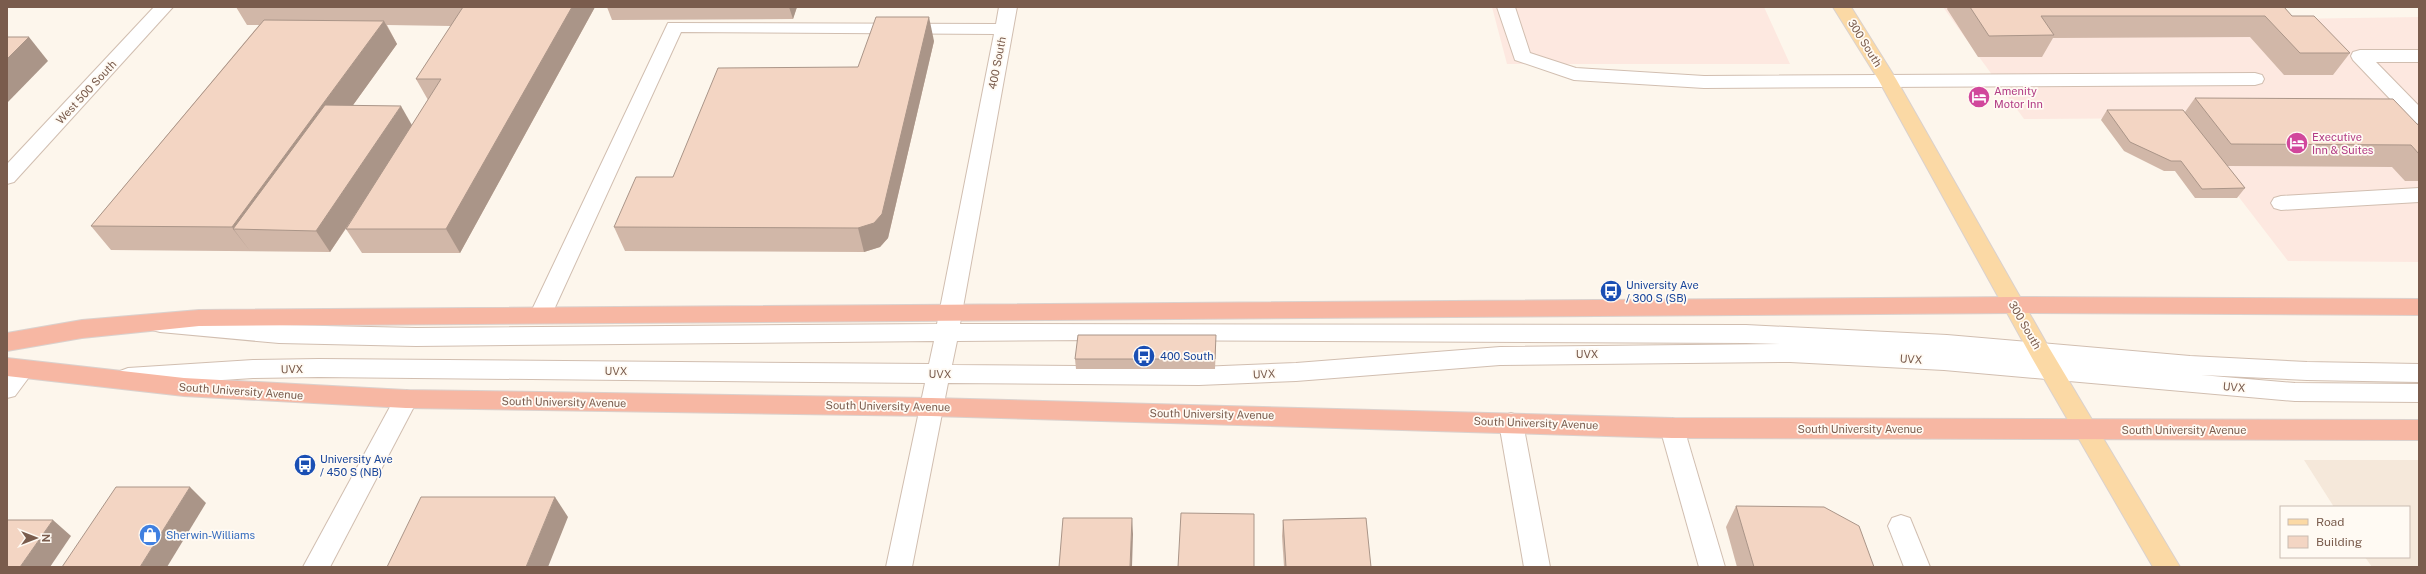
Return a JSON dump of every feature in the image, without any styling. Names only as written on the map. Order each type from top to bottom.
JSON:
[{"type":"highway","points":[[7,342],[141,322],[199,318],[540,314],[948,322],[2014,305],[2419,307]]},
{"type":"highway","name":"South University Avenue","points":[[15,368],[107,379],[293,395],[406,399],[931,407],[1672,428],[2419,430]]},
{"type":"main road","name":"300 South","points":[[1842,7],[1888,79],[2046,361],[2167,567]]},
{"type":"main road","name":"300 South","points":[[1854,7],[1888,79]]},
{"type":"street","name":"West 500 South","points":[[7,178],[164,7]]},
{"type":"street","name":"400 South","points":[[899,567],[938,374],[1008,7]]},
{"type":"street","points":[[1506,7],[1522,56],[1574,74],[1704,82],[1888,79],[2255,79]]},
{"type":"street","points":[[540,314],[674,26],[1004,29]]},
{"type":"street","points":[[2419,56],[2360,56],[2419,118]]},
{"type":"street","points":[[2282,203],[2419,195]]},
{"type":"street","name":"UVX","points":[[141,322],[279,334],[416,337],[948,322],[1746,334],[1924,343],[2046,361],[2295,392],[2419,393]]},
{"type":"street","name":"UVX","points":[[107,379],[253,370],[319,368],[938,374],[1248,375],[1500,356],[1790,353],[2419,373]]},
{"type":"street","points":[[7,389],[15,368]]},
{"type":"street","points":[[316,567],[406,399]]},
{"type":"street","points":[[1511,423],[1537,567]]},
{"type":"street","points":[[1672,428],[1712,567]]},
{"type":"street","points":[[1901,526],[1917,567]]},
{"type":"shaded area","points":[[1492,7],[1764,7],[1790,64],[1507,64]]},
{"type":"shaded area","points":[[1943,7],[2275,7],[2286,19],[2419,17],[2419,262],[2288,261],[2178,118],[2024,119]]},
{"type":"shaded area","points":[[2304,460],[2419,460],[2419,567],[2372,567],[2366,558],[2410,558],[2410,506],[2333,506]]},
{"type":"building","points":[[463,7],[572,7],[446,229],[346,229],[441,79],[416,79]]},
{"type":"building","points":[[1970,7],[2284,7],[2292,16],[2314,16],[2350,53],[2300,53],[2265,16],[2041,16],[2054,35],[1989,36]]},
{"type":"building","points":[[876,17],[929,17],[882,214],[874,223],[858,228],[614,227],[636,177],[673,177],[718,68],[858,67]]},
{"type":"building","points":[[264,20],[384,21],[232,227],[91,226]]},
{"type":"building","points":[[7,37],[29,37],[7,59]]},
{"type":"building","points":[[2195,98],[2393,99],[2419,126],[2419,154],[2411,145],[2231,144]]},
{"type":"building","points":[[325,105],[401,106],[316,231],[233,229]]},
{"type":"building","points":[[2107,110],[2183,110],[2245,188],[2202,189],[2181,161],[2171,161],[2130,142]]},
{"type":"building","points":[[1078,335],[1216,335],[1215,359],[1075,359]]},
{"type":"building","points":[[116,487],[190,487],[140,567],[62,567]]},
{"type":"building","points":[[421,497],[555,497],[526,567],[387,567]]},
{"type":"building","points":[[1736,506],[1824,507],[1859,526],[1874,567],[1754,567]]},
{"type":"building","points":[[1181,513],[1254,514],[1254,567],[1178,567]]},
{"type":"building","points":[[1063,518],[1132,518],[1130,567],[1059,567]]},
{"type":"building","points":[[1366,518],[1371,567],[1286,567],[1283,520]]},
{"type":"building","points":[[7,520],[53,520],[20,567],[7,567]]},
{"type":"place","name":"Amenity Motor Inn","points":[[1979,97]]},
{"type":"place","name":"Executive Inn & Suites","points":[[2297,143]]},
{"type":"place","name":"University Ave / 300 S (SB)","points":[[1611,291]]},
{"type":"place","name":"400 South","points":[[1144,356]]},
{"type":"place","name":"University Ave / 450 S (NB)","points":[[305,465]]},
{"type":"place","name":"Sherwin-Williams","points":[[150,535]]}]
